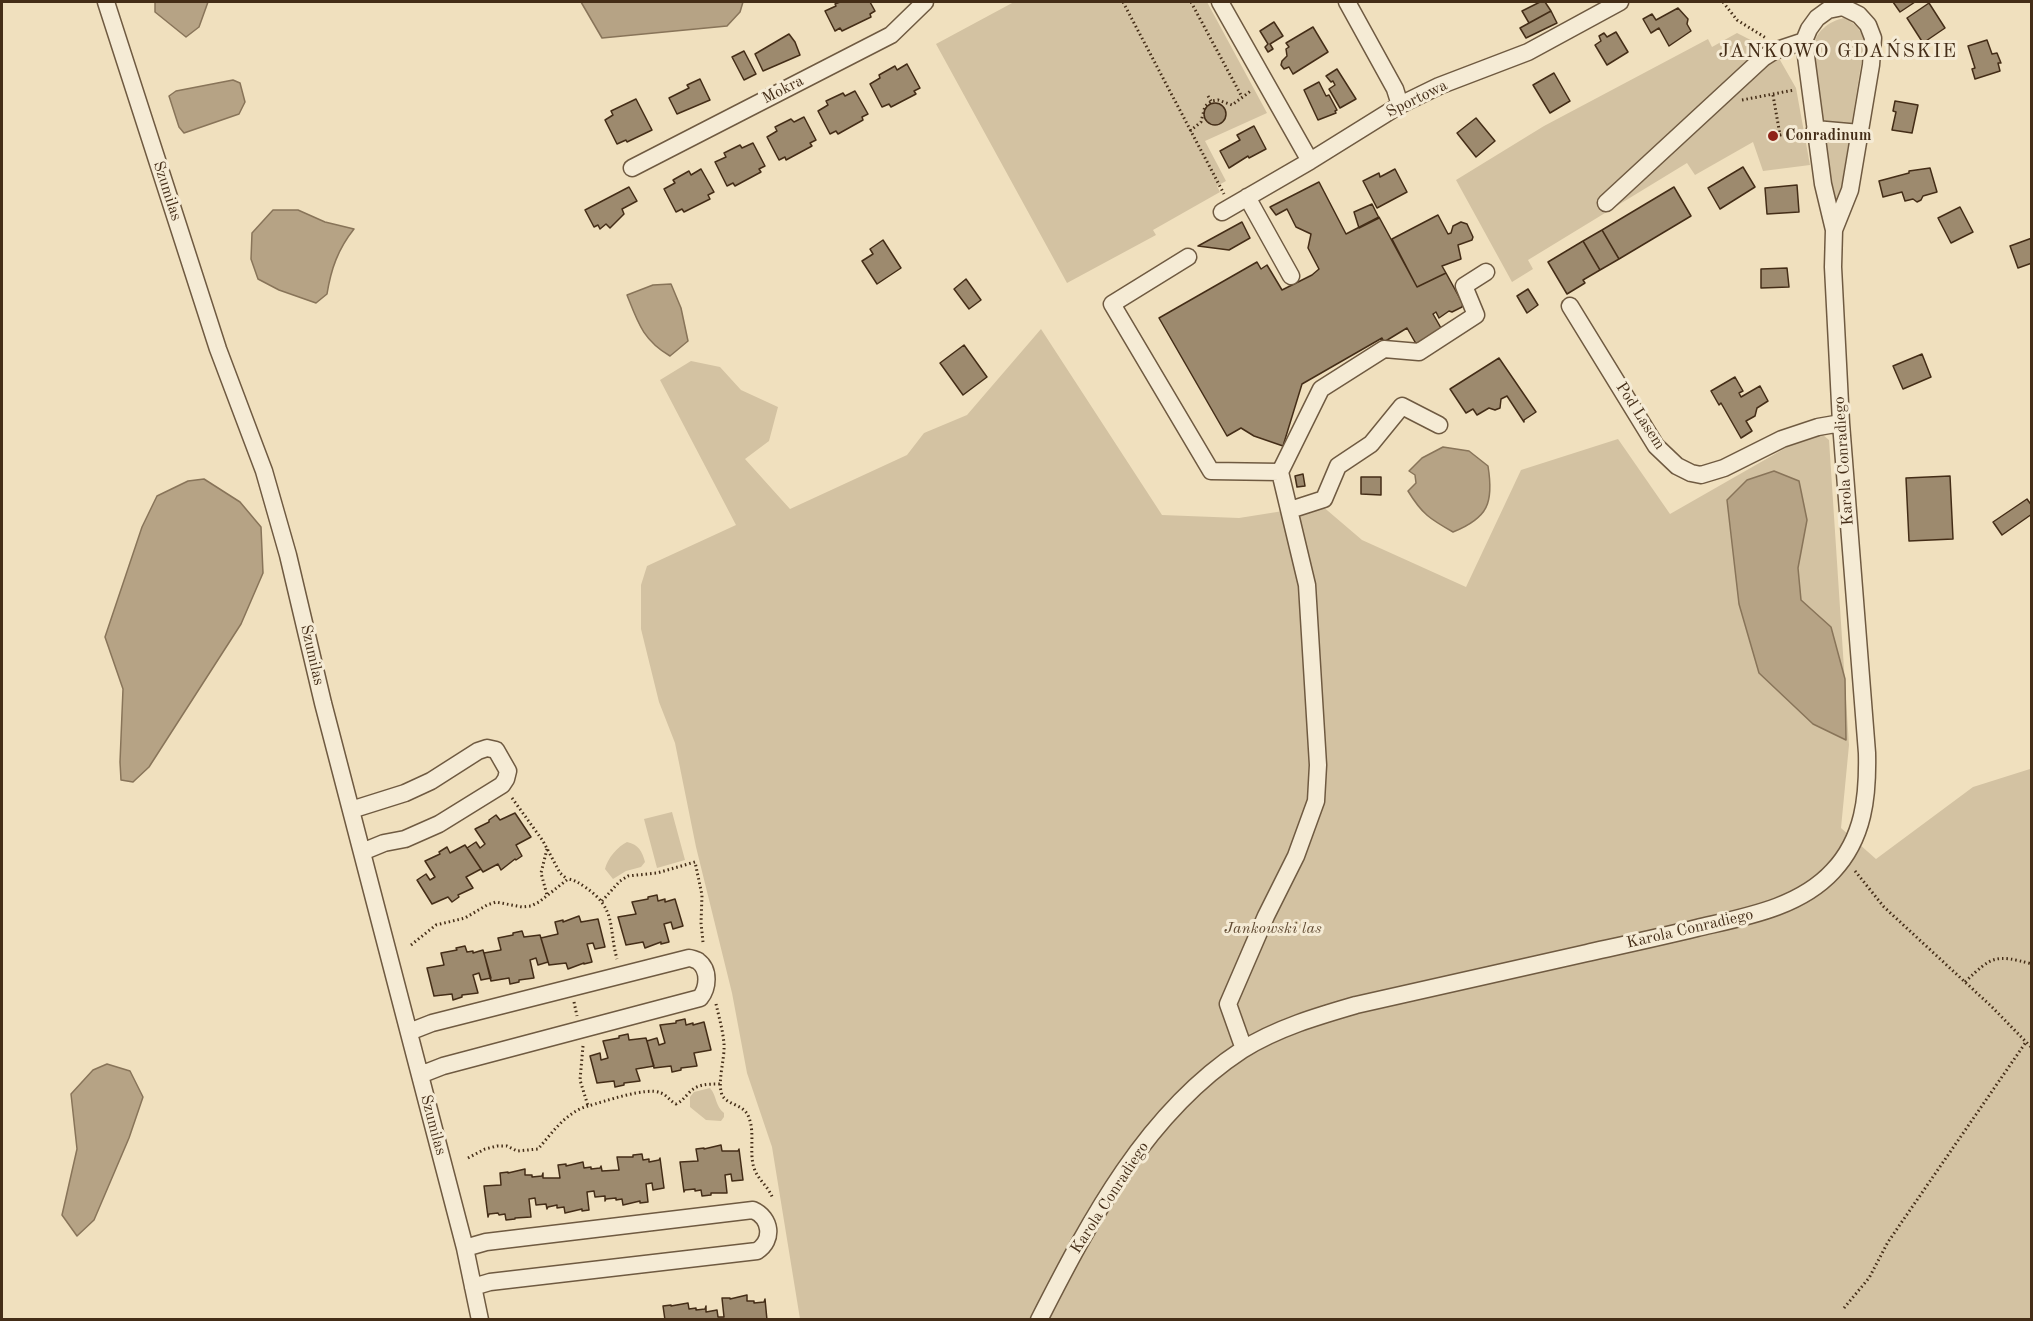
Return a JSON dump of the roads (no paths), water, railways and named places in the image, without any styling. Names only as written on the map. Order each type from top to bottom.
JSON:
[{"type":"street","name":"Szumilas","points":[[106,2],[218,349],[264,471],[288,555],[323,703],[465,1248],[480,1320]]},
{"type":"street","name":"Mokra","points":[[632,168],[891,34],[925,2]]},
{"type":"street","points":[[1220,2],[1310,161]]},
{"type":"street","points":[[1347,2],[1395,89],[1400,105]]},
{"type":"street","name":"Sportowa","points":[[1226,209],[1310,161],[1400,105],[1439,86],[1528,52],[1620,2]]},
{"type":"street","points":[[1606,203],[1763,58],[1784,47],[1804,41],[1809,29],[1826,6],[1843,7],[1859,15],[1870,2]]},
{"type":"street","name":"Karola Conradiego","points":[[1834,230],[1850,190],[1871,65],[1873,38],[1868,25],[1859,15]]},
{"type":"street","name":"Karola Conradiego","points":[[1039,1320],[1070,1258],[1125,1168],[1150,1136],[1190,1093],[1220,1066],[1244,1049],[1277,1032],[1356,1005],[1677,933],[1770,909],[1806,893],[1832,872],[1844,858],[1861,822],[1867,797],[1868,776],[1841,423],[1833,267],[1834,230],[1811,129],[1804,41]]},
{"type":"street","points":[[1811,129],[1860,133]]},
{"type":"street","points":[[1247,197],[1291,276]]},
{"type":"street","points":[[1188,257],[1112,304],[1211,471],[1280,472]]},
{"type":"street","points":[[1244,1049],[1228,1004],[1266,916],[1296,856],[1316,801],[1318,765],[1307,585],[1280,472],[1321,389],[1384,349],[1419,352],[1476,315],[1464,286],[1486,272]]},
{"type":"street","name":"Pod Lasem","points":[[1570,306],[1656,446],[1677,466],[1691,473],[1701,475],[1724,468],[1782,439],[1818,427],[1841,423]]},
{"type":"street","points":[[1290,510],[1324,499],[1338,465],[1371,444],[1402,406],[1439,425]]},
{"type":"street","points":[[351,810],[405,793],[431,781],[478,751],[487,748],[496,750],[508,771],[502,785],[439,824],[405,840],[384,843],[362,852]]},
{"type":"street","points":[[409,1032],[432,1023],[689,958],[698,960],[703,968],[707,984],[706,991],[700,998],[443,1066],[420,1075]]},
{"type":"street","points":[[465,1248],[486,1242],[753,1210],[760,1213],[767,1221],[768,1237],[765,1246],[757,1251],[490,1282],[473,1287]]},
{"type":"place","name":"Conradinum","points":[[1773,136]]},
{"type":"district","name":"JANKOWO GDAŃSKIE","points":[[1838,52]]},
{"type":"park label","name":"Jankowski las","points":[[1273,929]]}]
